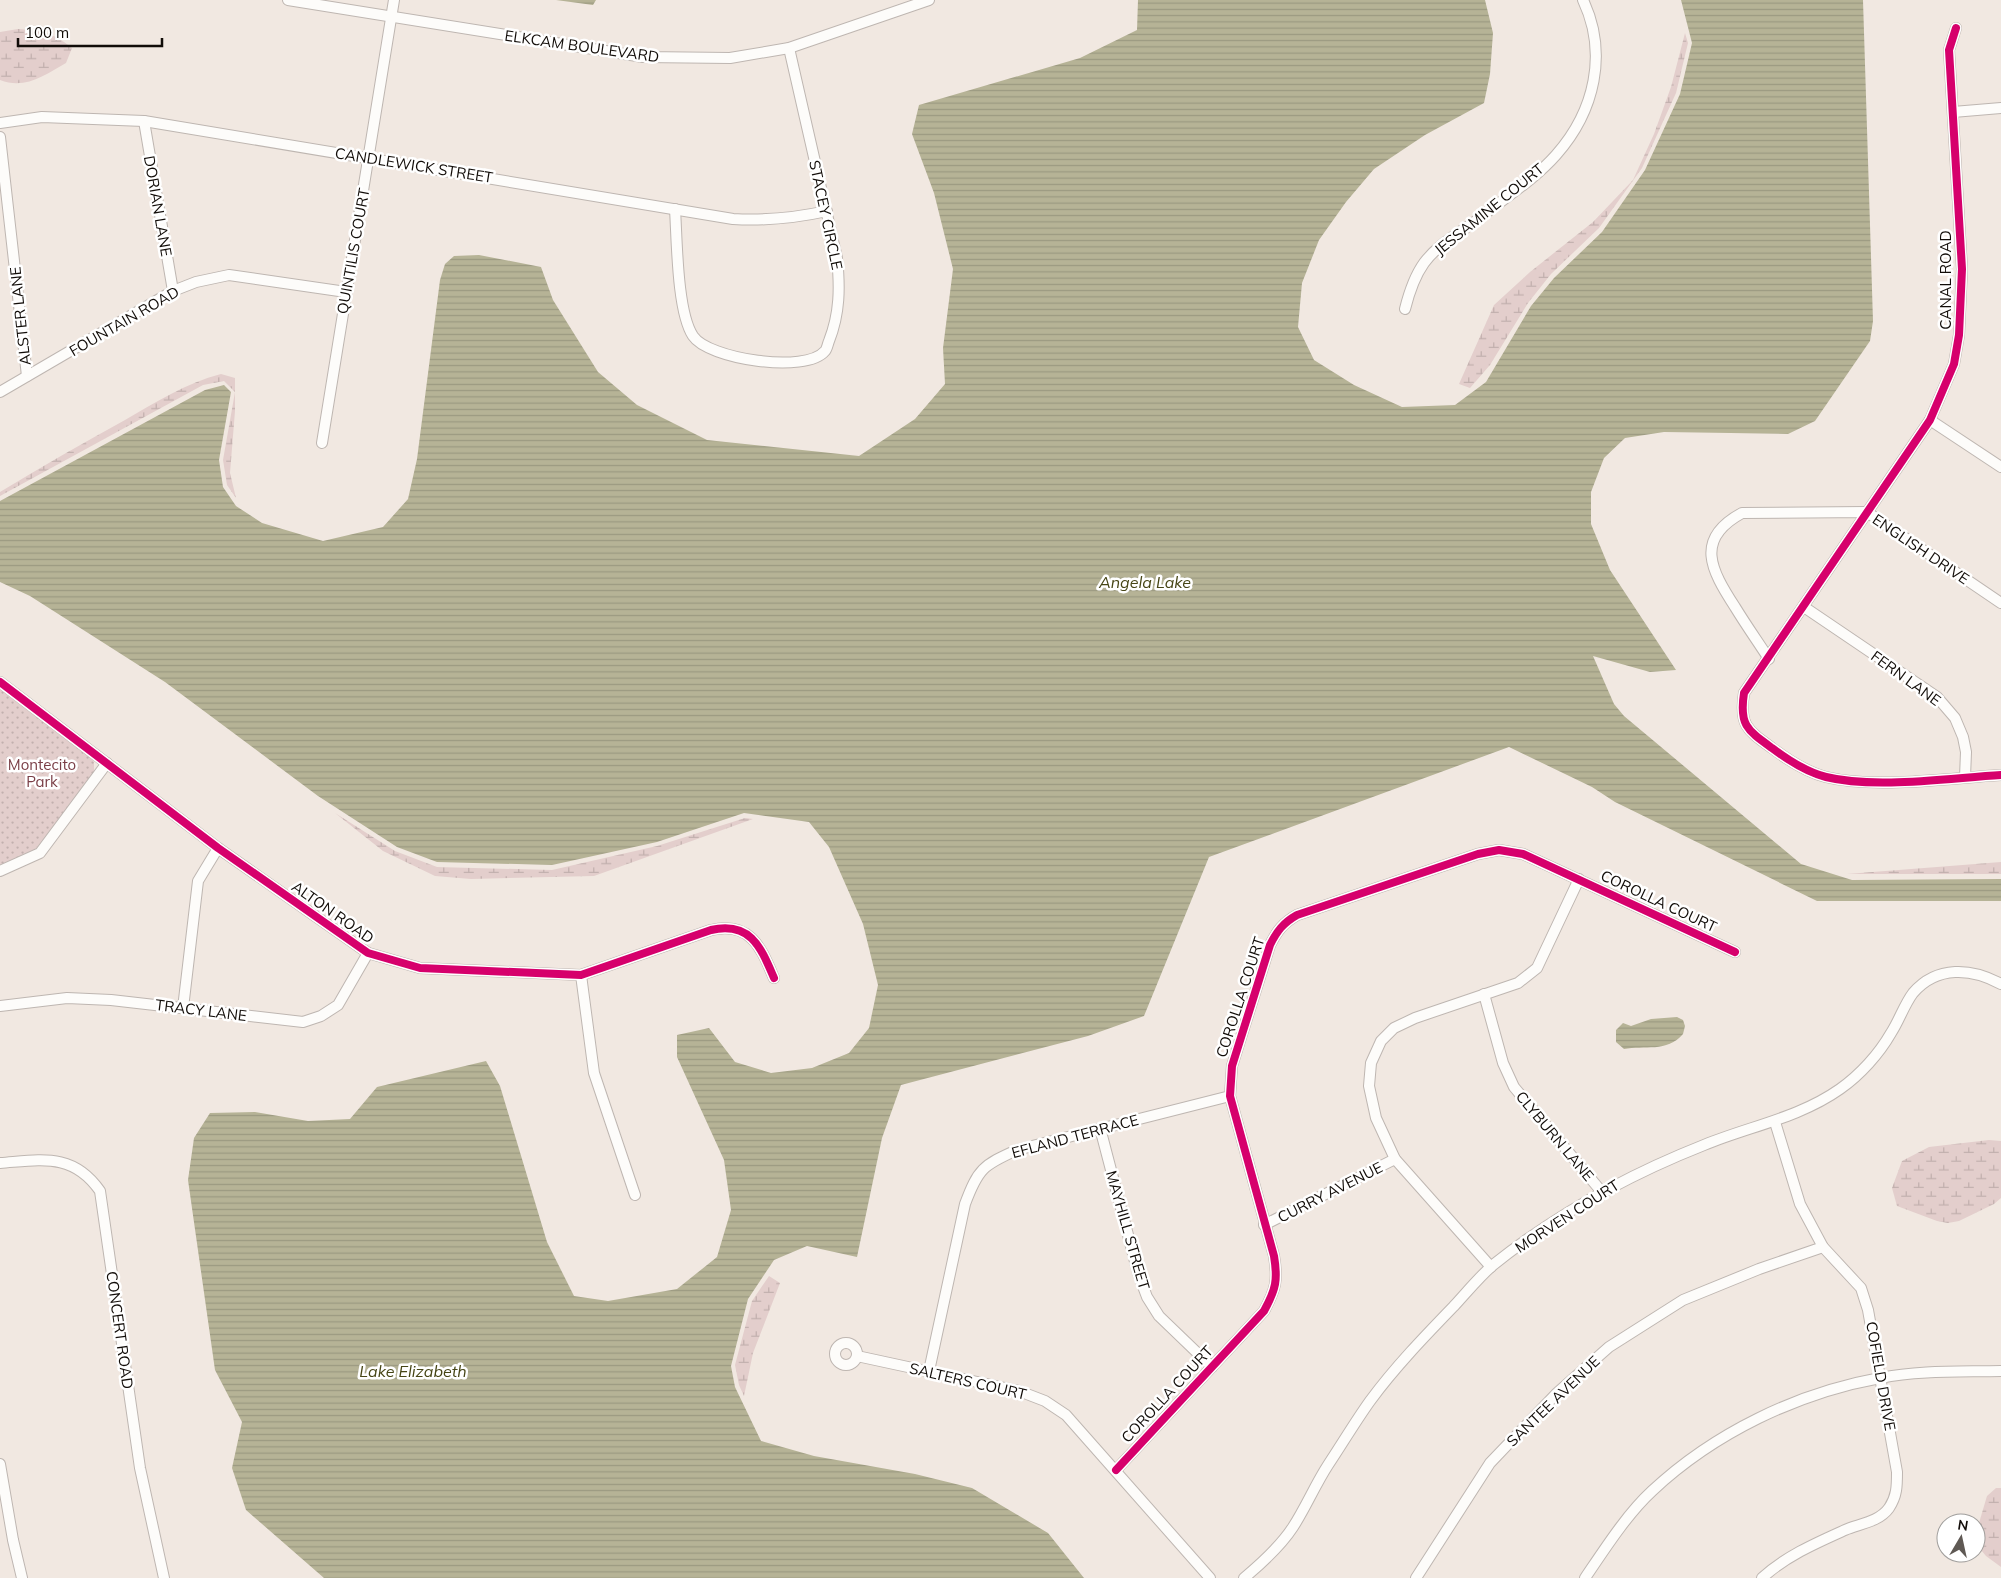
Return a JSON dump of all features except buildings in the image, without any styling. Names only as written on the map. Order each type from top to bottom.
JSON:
[{"type":"street","name":"ELKCAM BOULEVARD","points":[[288,0],[643,57],[730,58],[789,48],[929,0]]},
{"type":"street","name":"QUINTILIS COURT","points":[[322,443],[394,0]]},
{"type":"street","name":"JESSAMINE COURT","points":[[1405,309],[1410,288],[1424,263],[1445,241],[1532,177],[1556,155],[1575,131],[1593,92],[1598,61],[1595,31],[1583,0]]},
{"type":"street","name":"CANAL ROAD","points":[[1956,28],[1949,50],[1962,269],[1962,305],[1954,364],[1930,420],[1769,659],[1744,693],[1741,710],[1744,724],[1750,732],[1790,761],[1826,777],[1867,782],[2001,775]]},
{"type":"street","name":"STACEY CIRCLE","points":[[675,209],[684,315],[693,337],[705,346],[724,354],[786,364],[810,361],[825,351],[837,317],[840,287],[837,258],[789,48]]},
{"type":"street","points":[[1952,112],[2001,108]]},
{"type":"street","name":"CANDLEWICK STREET","points":[[0,123],[42,116],[144,121],[733,219],[762,221],[795,218],[827,210]]},
{"type":"street","name":"DORIAN LANE","points":[[144,121],[173,291]]},
{"type":"street","name":"ALSTER LANE","points":[[0,137],[27,376]]},
{"type":"street","name":"FOUNTAIN ROAD","points":[[0,392],[173,291],[196,282],[229,275],[346,292]]},
{"type":"street","points":[[1930,420],[2001,467]]},
{"type":"street","name":"ENGLISH DRIVE","points":[[1769,659],[1716,578],[1710,558],[1713,540],[1718,531],[1727,521],[1742,513],[1751,511],[1868,512],[2001,603]]},
{"type":"street","name":"FERN LANE","points":[[1804,607],[1936,697],[1955,718],[1963,737],[1966,752],[1965,777]]},
{"type":"street","name":"ALTON ROAD","points":[[0,682],[218,848],[368,953],[420,968],[581,975],[711,930],[727,928],[744,932],[755,941],[763,950],[774,978]]},
{"type":"street","points":[[0,871],[40,853],[107,763]]},
{"type":"street","points":[[183,1008],[198,881],[218,848]]},
{"type":"street","name":"COROLLA COURT","points":[[1116,1470],[1264,1311],[1274,1294],[1277,1276],[1230,1096],[1232,1066],[1267,954],[1278,929],[1287,920],[1478,854],[1499,850],[1523,854],[1579,878],[1735,952]]},
{"type":"street","points":[[1491,1267],[1395,1159],[1376,1118],[1369,1086],[1371,1062],[1381,1041],[1394,1028],[1415,1018],[1518,982],[1537,968],[1579,878]]},
{"type":"street","name":"TRACY LANE","points":[[0,1006],[68,998],[110,1000],[303,1022],[321,1016],[338,1005],[368,953]]},
{"type":"street","name":"MORVEN COURT","points":[[1244,1578],[1274,1552],[1292,1528],[1324,1471],[1371,1400],[1428,1333],[1491,1267],[1549,1224],[1601,1191],[1665,1160],[1718,1139],[1775,1122],[1820,1103],[1847,1085],[1864,1068],[1890,1036],[1913,994],[1925,983],[1945,973],[1969,971],[1984,974],[2001,984]]},
{"type":"street","points":[[581,975],[594,1073],[635,1195]]},
{"type":"street","name":"CLYBURN LANE","points":[[1484,994],[1503,1063],[1514,1087],[1601,1191]]},
{"type":"street","name":"EFLAND TERRACE","points":[[929,1371],[965,1204],[974,1178],[991,1161],[1017,1150],[1230,1096]]},
{"type":"street","name":"COFIELD DRIVE","points":[[1762,1578],[1800,1551],[1847,1529],[1874,1520],[1888,1510],[1897,1493],[1897,1472],[1882,1377],[1868,1310],[1861,1288],[1823,1247],[1800,1204],[1775,1122]]},
{"type":"street","name":"MAYHILL STREET","points":[[1100,1128],[1138,1273],[1147,1297],[1159,1316],[1212,1367]]},
{"type":"street","name":"CURRY AVENUE","points":[[1264,1226],[1395,1159]]},
{"type":"street","name":"CONCERT ROAD","points":[[0,1163],[53,1160],[70,1164],[90,1177],[100,1191],[140,1468],[164,1578]]},
{"type":"street","name":"SANTEE AVENUE","points":[[1416,1578],[1490,1464],[1558,1393],[1609,1347],[1683,1300],[1759,1268],[1823,1247]]},
{"type":"street","name":"SALTERS COURT","points":[[857,1356],[1019,1391],[1045,1401],[1066,1415],[1210,1578]]},
{"type":"street","points":[[1585,1578],[1613,1538],[1651,1492],[1681,1466],[1726,1436],[1782,1407],[1848,1384],[1882,1377],[1934,1372],[2001,1371]]},
{"type":"street","points":[[0,1464],[1,1478],[22,1578]]},
{"type":"green space","points":[[18,29],[53,35],[65,43],[72,48],[66,63],[34,80],[9,83],[0,80],[0,32]]},
{"type":"green space","points":[[1685,33],[1688,43],[1676,93],[1642,168],[1599,228],[1551,274],[1528,303],[1490,365],[1470,388],[1459,384],[1494,305],[1530,272],[1593,222],[1633,180],[1654,134],[1671,87]]},
{"type":"green space","points":[[221,374],[235,378],[235,392],[224,381],[203,385],[0,496],[0,492],[15,483],[160,400],[196,382]]},
{"type":"green space","points":[[235,392],[230,473],[236,498],[227,485],[223,460]]},
{"type":"green space","name":"Montecito Park","points":[[0,688],[89,755],[94,762],[94,772],[43,842],[27,856],[0,865]]},
{"type":"green space","points":[[335,813],[395,851],[437,867],[552,870],[657,846],[745,818],[753,819],[594,876],[471,879],[435,876],[383,851]]},
{"type":"green space","points":[[2001,862],[2001,874],[1847,874]]},
{"type":"green space","points":[[1989,1140],[2001,1141],[2001,1198],[1994,1204],[1959,1221],[1948,1223],[1937,1221],[1897,1206],[1892,1188],[1902,1161],[1929,1147]]},
{"type":"green space","points":[[769,1276],[780,1283],[753,1353],[744,1396],[739,1385],[735,1365],[752,1301]]},
{"type":"green space","points":[[1996,1488],[2001,1488],[2001,1567],[1986,1556],[1986,1513],[1982,1513],[1987,1496]]},
{"type":"water","points":[[556,0],[596,0],[593,5]]},
{"type":"water","name":"Angela Lake","points":[[1138,0],[1485,0],[1493,33],[1490,74],[1484,103],[1425,135],[1374,169],[1346,202],[1319,240],[1302,283],[1298,327],[1314,360],[1354,385],[1402,407],[1455,405],[1486,382],[1531,306],[1554,278],[1602,232],[1645,170],[1680,94],[1692,43],[1681,0],[1863,0],[1873,321],[1870,341],[1815,421],[1788,434],[1664,432],[1625,438],[1604,458],[1591,492],[1591,524],[1610,570],[1676,670],[1650,672],[1593,656],[1614,704],[1624,716],[1801,864],[1852,880],[2001,879],[2001,901],[1817,901],[1615,802],[1592,787],[1509,747],[1209,857],[1144,1016],[1088,1036],[901,1085],[882,1138],[857,1257],[807,1246],[774,1260],[748,1299],[731,1366],[735,1387],[761,1441],[814,1456],[915,1474],[972,1488],[1048,1533],[1084,1578],[324,1578],[246,1510],[232,1468],[242,1422],[215,1370],[188,1180],[194,1138],[210,1113],[255,1112],[308,1121],[350,1119],[377,1087],[486,1061],[500,1086],[547,1242],[574,1296],[608,1301],[677,1289],[717,1257],[731,1210],[724,1160],[677,1057],[677,1035],[709,1028],[735,1062],[771,1073],[812,1068],[849,1053],[869,1028],[878,985],[863,924],[829,847],[809,822],[744,813],[657,842],[552,865],[437,862],[397,847],[318,796],[165,682],[30,596],[0,582],[0,501],[205,390],[224,385],[231,392],[219,460],[223,487],[236,506],[262,523],[323,541],[383,527],[408,499],[417,459],[440,280],[445,264],[454,256],[479,255],[541,267],[553,300],[598,372],[637,405],[707,440],[859,456],[915,419],[945,384],[943,348],[953,269],[934,193],[912,134],[919,105],[1080,58],[1137,30]]},
{"type":"water","points":[[1677,1017],[1683,1020],[1685,1026],[1683,1034],[1670,1044],[1624,1049],[1616,1042],[1616,1030],[1623,1023],[1631,1026],[1651,1019]]},
{"type":"cycle path","points":[[1956,28],[1949,50],[1962,269],[1959,335],[1954,364],[1930,420],[1744,693],[1743,713],[1747,726],[1763,742],[1798,765],[1826,777],[1867,782],[1889,782],[2001,775]]},
{"type":"cycle path","points":[[0,682],[218,848],[368,953],[420,968],[581,975],[711,930],[725,928],[736,929],[753,939],[774,978]]},
{"type":"cycle path","points":[[1116,1470],[1264,1311],[1275,1284],[1274,1256],[1230,1096],[1232,1066],[1270,945],[1284,924],[1297,915],[1478,854],[1499,850],[1523,854],[1735,952]]},
{"type":"water label","name":"Lake Elizabeth","points":[[413,1371]]}]
